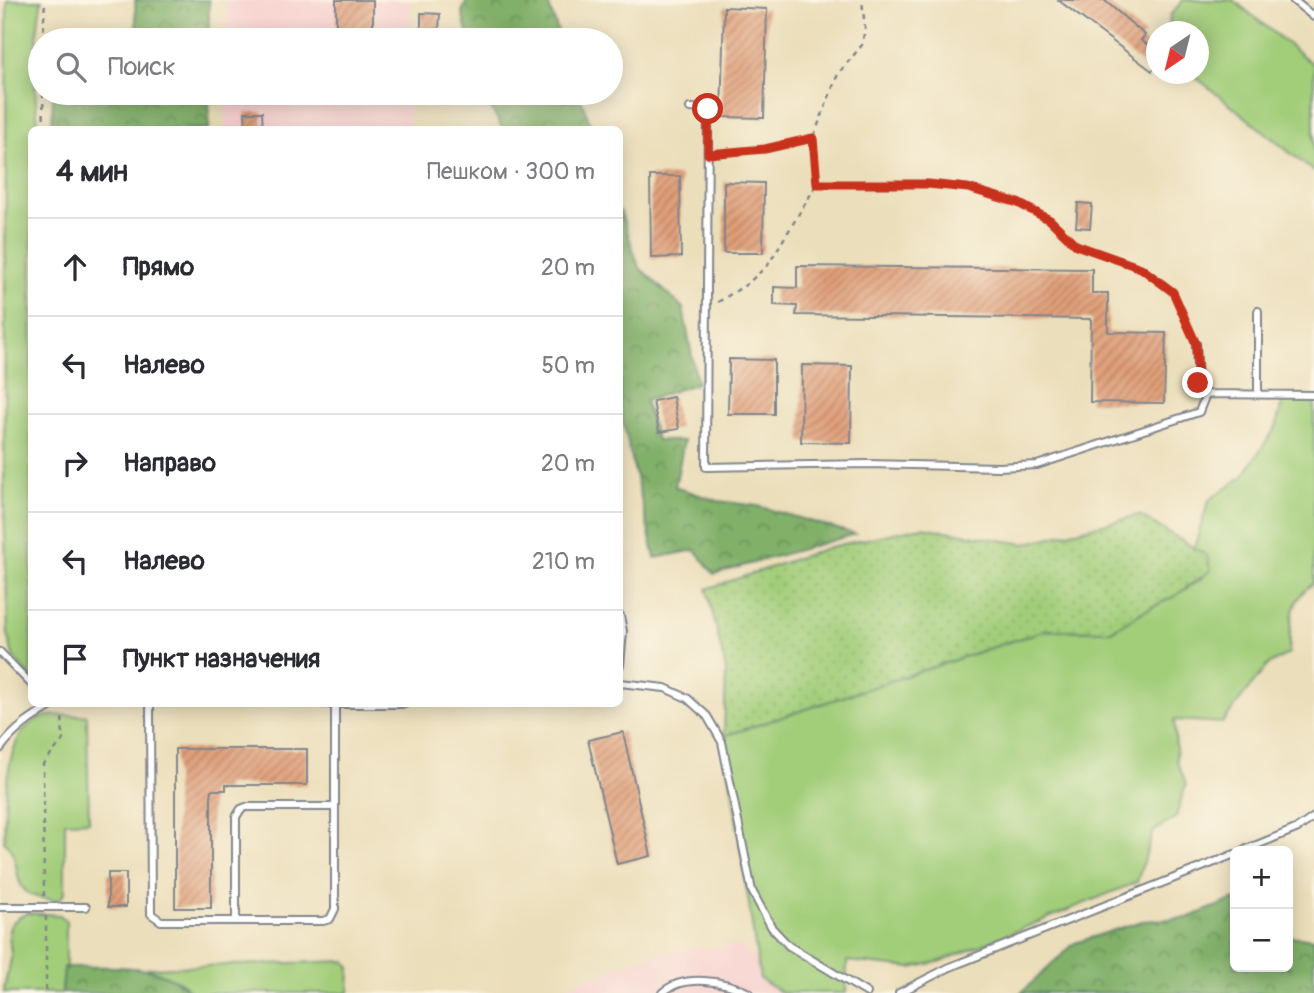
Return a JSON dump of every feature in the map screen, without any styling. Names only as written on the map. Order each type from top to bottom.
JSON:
[{"type":"lane","points":[[1293,0],[1314,17]]},
{"type":"lane","points":[[690,108],[708,109],[706,467],[869,464],[999,467],[1037,464],[1199,412],[1206,394]]},
{"type":"lane","points":[[1258,311],[1258,393]]},
{"type":"lane","points":[[1196,344],[1198,383],[1206,394]]},
{"type":"lane","points":[[1206,394],[1314,395]]},
{"type":"lane","points":[[0,652],[28,681]]},
{"type":"lane","points":[[623,683],[665,688],[687,698],[707,716],[722,742],[752,891],[772,928],[789,946],[867,993]]},
{"type":"lane","points":[[0,749],[22,723],[50,707]]},
{"type":"lane","points":[[150,707],[151,914],[161,921],[330,919],[333,915],[335,707]]},
{"type":"lane","points":[[236,921],[238,812],[246,807],[335,807]]},
{"type":"lane","points":[[1254,846],[1297,828],[1314,817]]},
{"type":"lane","points":[[899,993],[950,967],[1230,856]]},
{"type":"lane","points":[[0,907],[86,907]]},
{"type":"lane","points":[[662,993],[671,985],[685,981],[716,983],[737,987],[749,993]]},
{"type":"path","points":[[44,28],[45,0]]},
{"type":"path","points":[[707,308],[747,284],[768,265],[817,184],[813,138],[838,74],[862,45],[865,28],[862,0]]},
{"type":"path","points":[[43,105],[44,126]]},
{"type":"path","points":[[708,154],[765,149],[813,138]]},
{"type":"path","points":[[817,184],[928,184],[968,188],[1018,203],[1050,220],[1076,245],[1141,268],[1173,292],[1196,344]]},
{"type":"path","points":[[46,993],[43,764],[63,740],[61,707]]},
{"type":"shaded area","points":[[227,0],[411,0],[410,28],[226,28]]},
{"type":"shaded area","points":[[226,105],[410,105],[409,126],[226,126]]},
{"type":"shaded area","points":[[739,945],[797,993],[548,993],[658,952]]},
{"type":"green space","points":[[7,0],[42,0],[38,28],[28,28],[28,105],[36,105],[39,126],[28,126],[28,675],[13,656],[8,635],[4,498]]},
{"type":"green space","points":[[135,0],[209,0],[209,28],[136,28]]},
{"type":"green space","points":[[467,0],[547,0],[557,28],[466,28],[462,12]]},
{"type":"green space","points":[[1183,0],[1233,0],[1314,65],[1314,172],[1204,84],[1209,84],[1209,21],[1170,21],[1170,16]]},
{"type":"green space","points":[[53,105],[209,105],[209,126],[52,126]]},
{"type":"green space","points":[[489,105],[583,105],[591,126],[501,126]]},
{"type":"green space","points":[[623,219],[639,267],[683,308],[697,383],[645,401],[657,440],[684,441],[675,487],[718,501],[757,506],[855,534],[714,574],[695,550],[655,558],[623,423]]},
{"type":"green space","points":[[1283,399],[1314,400],[1314,583],[1299,597],[1295,605],[1289,653],[1267,666],[1222,723],[1174,720],[1177,762],[1186,784],[1176,817],[1153,832],[1137,882],[942,961],[911,968],[847,961],[846,993],[782,993],[760,979],[724,736],[1045,630],[1111,631],[1175,596],[1201,579],[1206,555],[1194,548],[1209,500],[1243,476],[1276,427]]},
{"type":"green space","points":[[1139,515],[1206,555],[1211,570],[1175,596],[1111,631],[1045,630],[724,736],[726,670],[707,589],[830,547],[922,527],[1024,544]]},
{"type":"green space","points":[[87,715],[89,821],[65,822],[65,893],[59,900],[41,898],[29,894],[22,887],[15,860],[4,841],[8,771],[19,737],[29,724],[43,717]]},
{"type":"green space","points":[[1230,901],[1230,972],[1293,972],[1293,936],[1314,939],[1314,993],[1021,993],[1075,943],[1142,921],[1187,918]]},
{"type":"green space","points":[[27,913],[60,915],[66,921],[66,962],[62,993],[4,993],[11,960],[10,927]]},
{"type":"green space","points":[[346,961],[350,968],[349,993],[191,993],[181,982],[147,968]]},
{"type":"green space","points":[[64,967],[148,970],[178,982],[191,993],[62,993]]},
{"type":"building","points":[[336,0],[373,0],[373,28],[336,28]]},
{"type":"building","points":[[1058,0],[1104,0],[1145,35],[1141,40],[1146,44],[1146,66]]},
{"type":"building","points":[[724,7],[767,9],[764,118],[721,117]]},
{"type":"building","points":[[421,13],[440,14],[439,28],[421,28]]},
{"type":"building","points":[[245,112],[262,112],[263,126],[246,126]]},
{"type":"building","points":[[650,176],[680,176],[681,257],[651,258]]},
{"type":"building","points":[[724,182],[764,183],[763,253],[724,253]]},
{"type":"building","points":[[1078,203],[1092,204],[1090,228],[1076,227]]},
{"type":"building","points":[[797,266],[1092,269],[1092,293],[1108,293],[1108,332],[1166,333],[1164,403],[1090,402],[1091,319],[796,315],[797,306],[774,305],[774,287],[797,288]]},
{"type":"building","points":[[729,359],[774,360],[774,414],[728,414]]},
{"type":"building","points":[[802,365],[852,366],[851,443],[801,442]]},
{"type":"building","points":[[673,397],[679,429],[659,432],[653,401]]},
{"type":"building","points":[[623,732],[651,856],[617,864],[588,740]]},
{"type":"building","points":[[175,749],[307,749],[307,785],[226,785],[226,790],[211,790],[211,908],[175,908]]},
{"type":"building","points":[[108,873],[126,873],[126,907],[108,907]]},
{"type":"route","points":[[708,109],[708,154],[765,149],[813,138],[817,184],[928,184],[968,188],[1018,203],[1050,220],[1076,245],[1141,268],[1173,292],[1196,344],[1198,383]]}]
